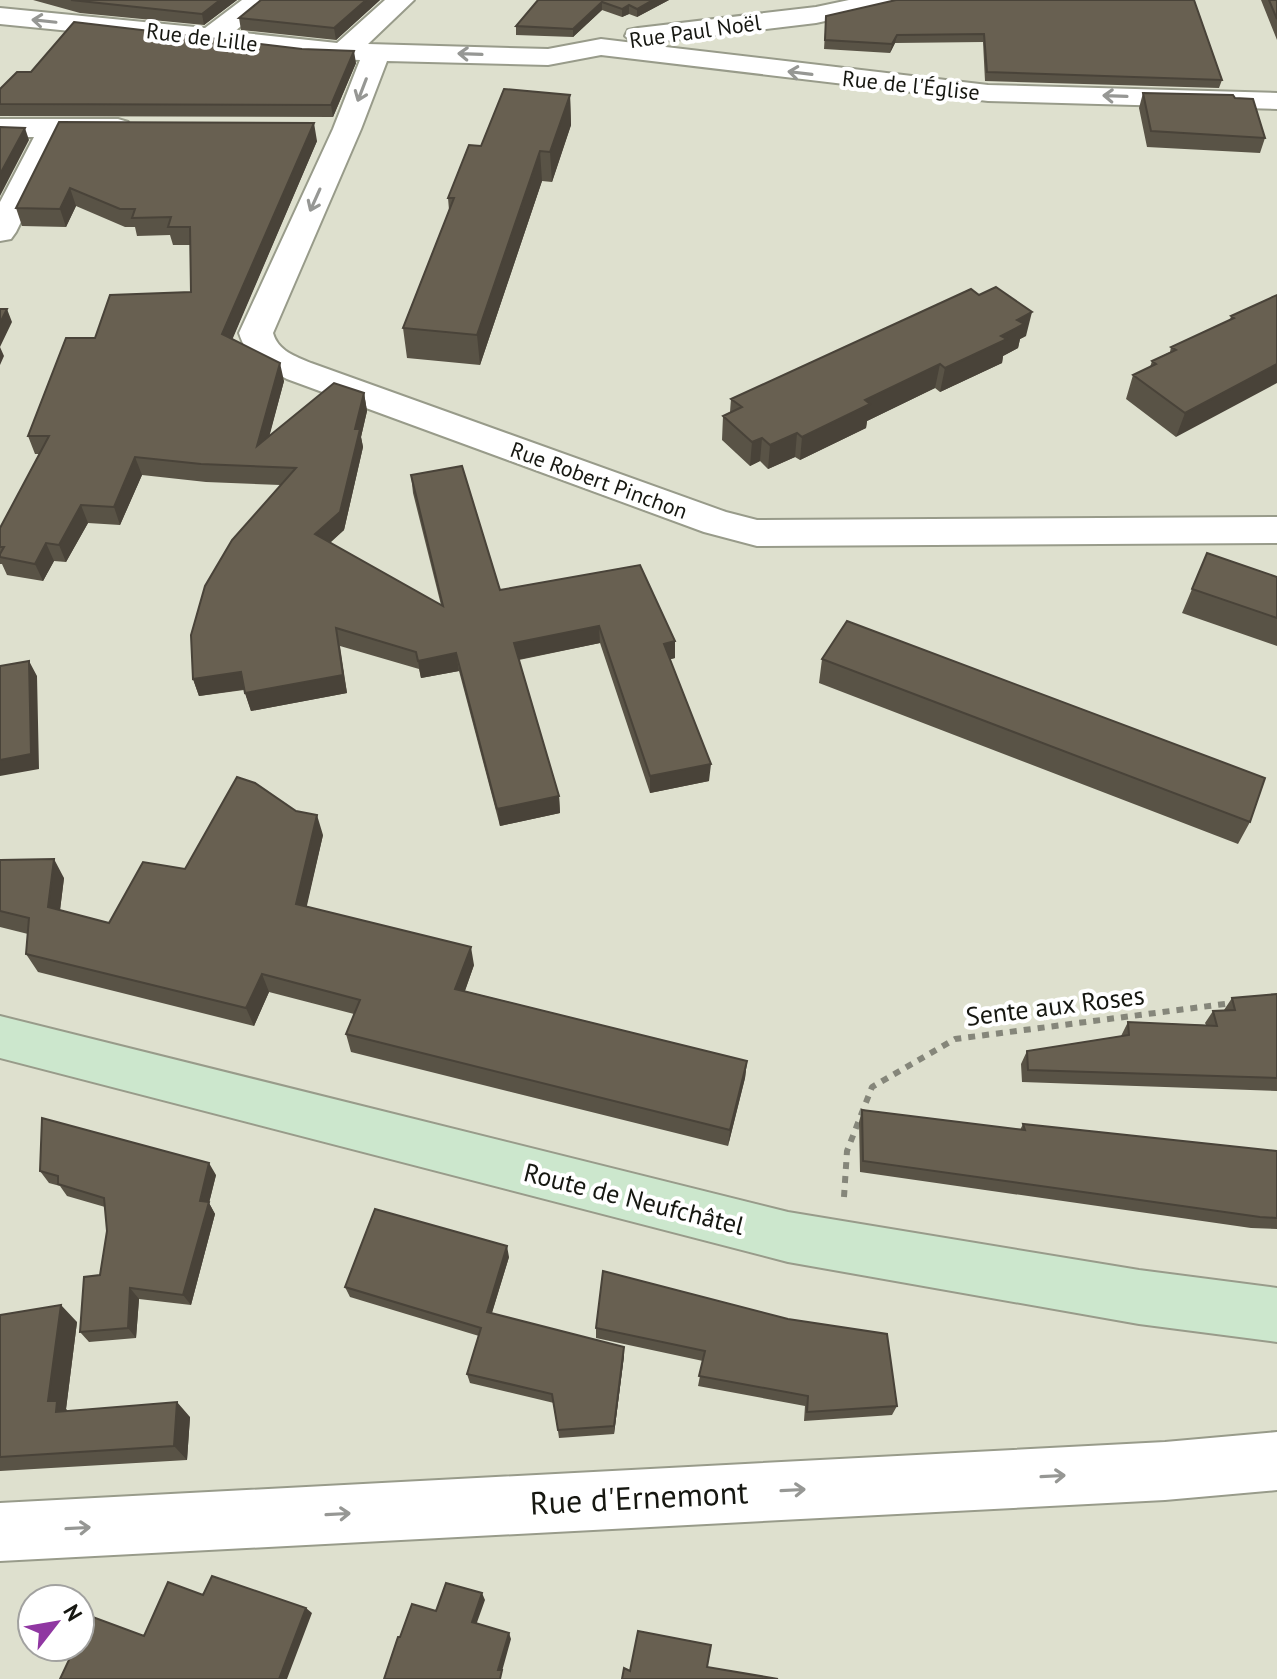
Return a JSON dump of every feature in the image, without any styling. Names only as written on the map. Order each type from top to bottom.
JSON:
[{"type":"main road","name":"Route de Neufchâtel","points":[[0,1037],[560,1181],[840,1248],[1139,1297],[1277,1315]]},
{"type":"street","points":[[0,3],[7,0]]},
{"type":"street","points":[[211,37],[259,0]]},
{"type":"street","points":[[344,51],[401,0]]},
{"type":"street","points":[[822,0],[872,3]]},
{"type":"street","name":"Rue Paul Noël","points":[[601,47],[640,35],[816,15],[872,3]]},
{"type":"street","name":"Rue de Lille","points":[[0,16],[211,37],[305,50],[548,57]]},
{"type":"street","name":"Rue de l'Église","points":[[548,57],[601,47],[988,93],[1277,101]]},
{"type":"street","name":"Rue Robert Pinchon","points":[[377,51],[332,128],[256,333],[260,346],[280,362],[717,523],[757,533],[1277,530]]},
{"type":"street","points":[[0,128],[146,128]]},
{"type":"street","points":[[0,232],[53,128]]},
{"type":"street","name":"Rue d'Ernemont","points":[[0,1532],[1165,1471],[1277,1461]]},
{"type":"path","name":"Sente aux Roses","points":[[840,1248],[847,1151],[872,1087],[955,1039],[1237,1003]]},
{"type":"building","points":[[71,0],[220,0],[202,14]]},
{"type":"building","points":[[261,0],[366,0],[334,28],[239,18]]},
{"type":"building","points":[[538,0],[653,0],[637,9],[629,5],[622,9],[602,2],[573,29],[516,26]]},
{"type":"building","points":[[896,0],[1194,0],[1222,80],[987,72],[984,34],[897,35],[892,44],[825,40],[826,16]]},
{"type":"building","points":[[1269,0],[1277,0],[1277,19]]},
{"type":"building","points":[[74,22],[302,49],[354,51],[331,105],[0,104],[0,89],[17,72],[31,72]]},
{"type":"building","points":[[504,89],[570,95],[550,152],[540,151],[477,335],[403,328],[454,198],[448,198],[469,145],[481,146]]},
{"type":"building","points":[[1143,93],[1233,95],[1235,98],[1253,99],[1265,138],[1151,131]]},
{"type":"building","points":[[59,122],[314,123],[222,334],[280,363],[257,446],[334,383],[364,393],[355,429],[360,429],[340,512],[315,534],[443,606],[411,475],[462,466],[500,590],[640,565],[675,641],[664,644],[711,764],[650,776],[599,626],[514,643],[559,796],[497,809],[456,653],[418,661],[416,652],[336,628],[343,675],[245,693],[241,672],[193,679],[191,635],[205,586],[232,540],[296,468],[201,464],[135,457],[114,507],[81,505],[59,545],[46,543],[35,564],[0,557],[4,547],[0,547],[0,528],[49,436],[28,436],[66,338],[95,338],[110,295],[191,292],[190,227],[168,227],[171,217],[132,218],[135,209],[120,209],[70,188],[60,209],[16,208]]},
{"type":"building","points":[[0,127],[25,128],[0,174]]},
{"type":"building","points":[[996,287],[1032,312],[1017,320],[1024,324],[1001,336],[1007,339],[945,368],[940,364],[865,400],[870,404],[802,437],[797,433],[770,445],[762,438],[752,442],[723,416],[742,407],[731,399],[971,289],[979,295]]},
{"type":"building","points":[[1277,295],[1277,364],[1185,413],[1133,375],[1156,364],[1152,361],[1176,350],[1171,347]]},
{"type":"building","points":[[0,309],[7,309],[0,323]]},
{"type":"building","points":[[1207,553],[1277,577],[1277,618],[1192,589]]},
{"type":"building","points":[[847,621],[1265,778],[1250,822],[822,659]]},
{"type":"building","points":[[29,661],[31,754],[0,760],[0,666]]},
{"type":"building","points":[[237,777],[255,783],[296,811],[317,815],[296,904],[471,947],[455,989],[747,1061],[730,1130],[346,1034],[360,1000],[262,974],[246,1008],[26,954],[29,918],[0,911],[0,860],[54,859],[48,907],[109,923],[143,862],[185,869]]},
{"type":"building","points":[[1277,994],[1277,1078],[1028,1070],[1027,1051],[1129,1035],[1128,1022],[1217,1026],[1213,1011],[1235,1010],[1232,998]]},
{"type":"building","points":[[862,1110],[1025,1130],[1023,1124],[1277,1151],[1277,1218],[863,1161]]},
{"type":"building","points":[[42,1118],[209,1163],[200,1201],[209,1202],[183,1295],[130,1288],[128,1328],[80,1332],[84,1277],[100,1275],[107,1231],[104,1198],[58,1184],[58,1176],[40,1171]]},
{"type":"building","points":[[375,1209],[507,1246],[487,1312],[624,1347],[614,1426],[558,1430],[552,1394],[467,1374],[481,1328],[345,1287]]},
{"type":"building","points":[[603,1271],[788,1319],[887,1334],[897,1406],[807,1412],[808,1396],[699,1376],[705,1351],[596,1328]]},
{"type":"building","points":[[61,1305],[48,1401],[57,1401],[56,1412],[177,1402],[174,1446],[0,1457],[0,1315]]},
{"type":"building","points":[[212,1576],[306,1608],[279,1679],[60,1679],[68,1663],[96,1663],[96,1618],[144,1636],[168,1582],[203,1595]]},
{"type":"building","points":[[446,1583],[482,1593],[472,1622],[509,1633],[498,1670],[502,1670],[500,1679],[384,1679],[412,1604],[436,1611]]},
{"type":"building","points":[[638,1631],[711,1645],[707,1667],[778,1679],[622,1679],[624,1668],[630,1671]]}]
